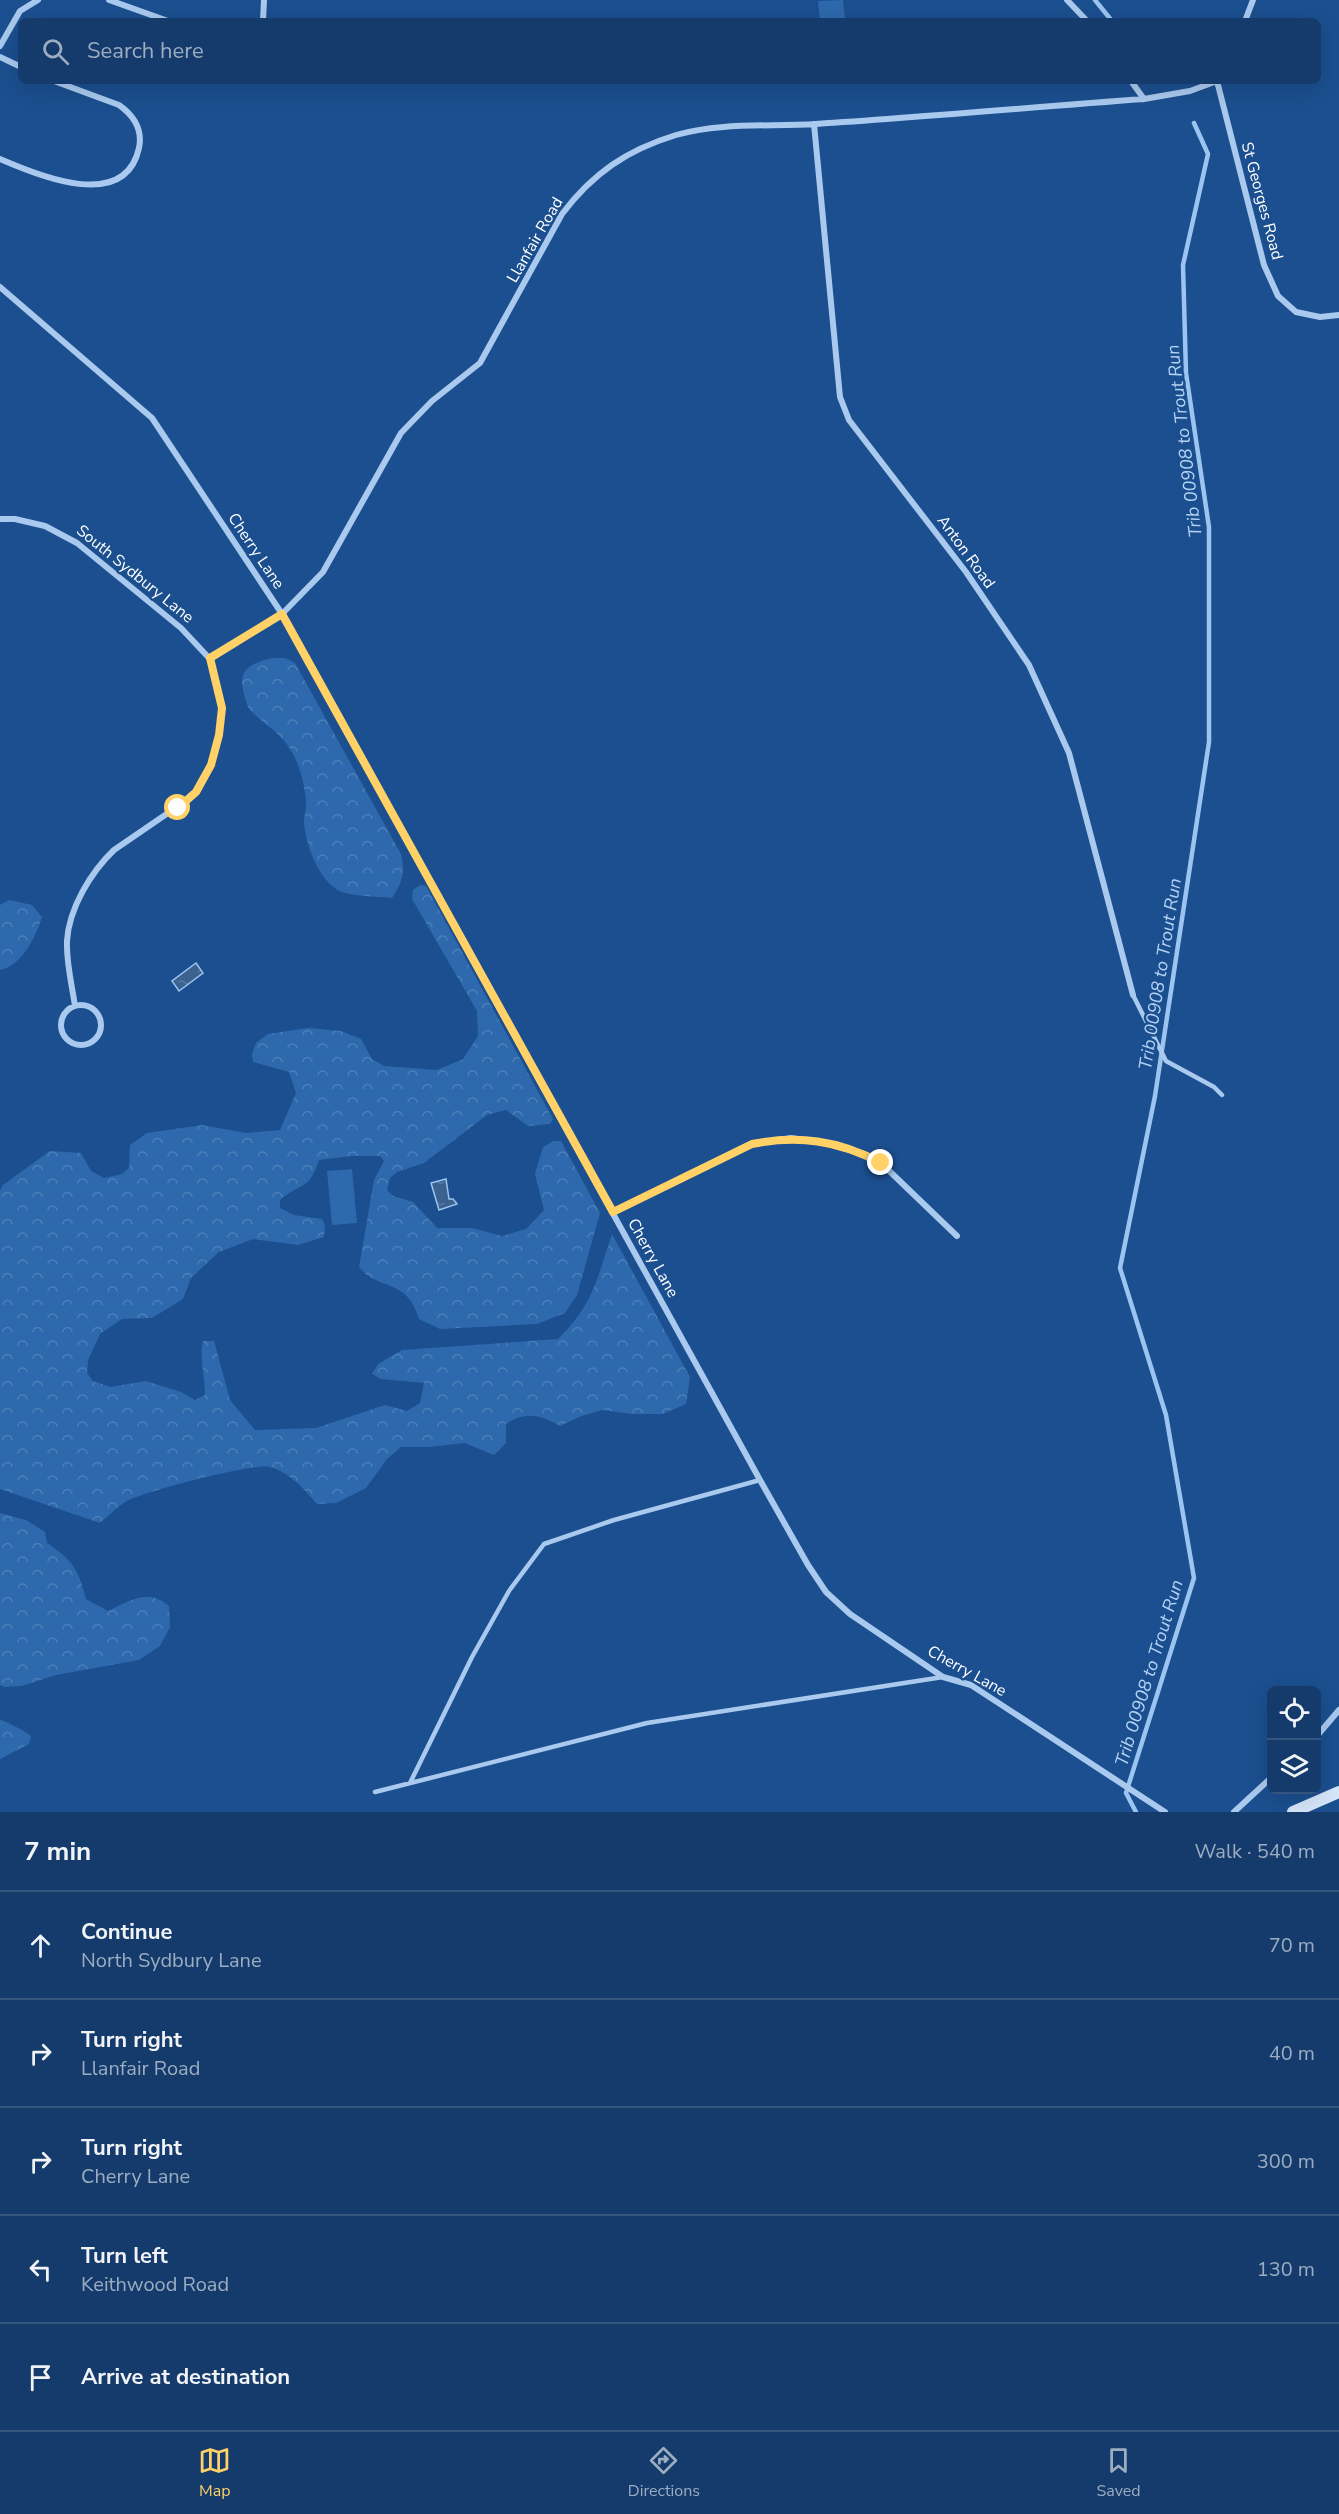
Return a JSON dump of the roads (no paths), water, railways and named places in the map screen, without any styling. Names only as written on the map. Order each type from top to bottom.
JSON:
[{"type":"street","points":[[0,46],[20,11],[38,0]]},
{"type":"street","points":[[109,0],[160,18]]},
{"type":"street","points":[[263,18],[264,0]]},
{"type":"street","points":[[1067,0],[1084,18]]},
{"type":"street","points":[[1246,18],[1253,0]]},
{"type":"street","points":[[0,57],[18,66]]},
{"type":"street","points":[[0,159],[52,178],[92,186],[111,183],[133,165],[141,140],[139,129],[128,112],[119,105],[62,84]]},
{"type":"street","points":[[1133,84],[1144,99]]},
{"type":"street","name":"Llanfair Road","points":[[210,658],[282,614],[323,572],[401,433],[432,401],[480,363],[562,214],[577,194],[609,165],[638,149],[676,135],[707,128],[814,124],[1144,99],[1208,84]]},
{"type":"street","name":"St Georges Road","points":[[1218,84],[1264,265],[1278,296],[1296,312],[1320,317],[1339,315]]},
{"type":"street","name":"Anton Road","points":[[814,124],[840,397],[849,420],[966,572],[1029,665],[1069,753],[1133,994]]},
{"type":"street","name":"Cherry Lane","points":[[0,287],[152,418],[282,614],[760,1480],[808,1565],[826,1592],[850,1614],[943,1677],[971,1685],[1165,1812]]},
{"type":"street","name":"South Sydbury Lane","points":[[0,519],[15,519],[45,526],[77,543],[181,628],[210,658]]},
{"type":"street","points":[[75,1006],[67,940],[76,904],[105,859],[188,800],[196,792],[211,765],[219,735],[222,708],[210,658]]},
{"type":"street","points":[[81,1005],[92,1009],[99,1018],[100,1029],[90,1043],[77,1045],[62,1033],[62,1020],[69,1009],[75,1006],[81,1005]]},
{"type":"street","points":[[613,1212],[752,1144],[790,1138],[829,1144],[864,1154],[881,1163],[957,1236]]},
{"type":"street","points":[[1321,1732],[1339,1710]]},
{"type":"street","points":[[1234,1812],[1267,1782]]},
{"type":"street","points":[[1293,1812],[1339,1792]]},
{"type":"lane","points":[[1133,994],[1166,1061],[1214,1087],[1222,1095]]},
{"type":"lane","points":[[410,1784],[472,1657],[498,1610],[509,1591],[544,1544],[614,1520],[760,1480]]},
{"type":"lane","points":[[375,1792],[647,1722],[943,1677]]},
{"type":"water","points":[[196,963],[203,973],[179,991],[172,981]]},
{"type":"water","points":[[446,1179],[449,1199],[453,1199],[457,1204],[439,1210],[431,1183]]},
{"type":"waterway","points":[[1095,0],[1110,18]]},
{"type":"waterway","name":"Trib 00908 to Trout Run","points":[[1136,1812],[1126,1793],[1194,1578],[1166,1415],[1120,1268],[1155,1096],[1209,742],[1209,527],[1186,373],[1183,265],[1208,154],[1194,123]]}]
